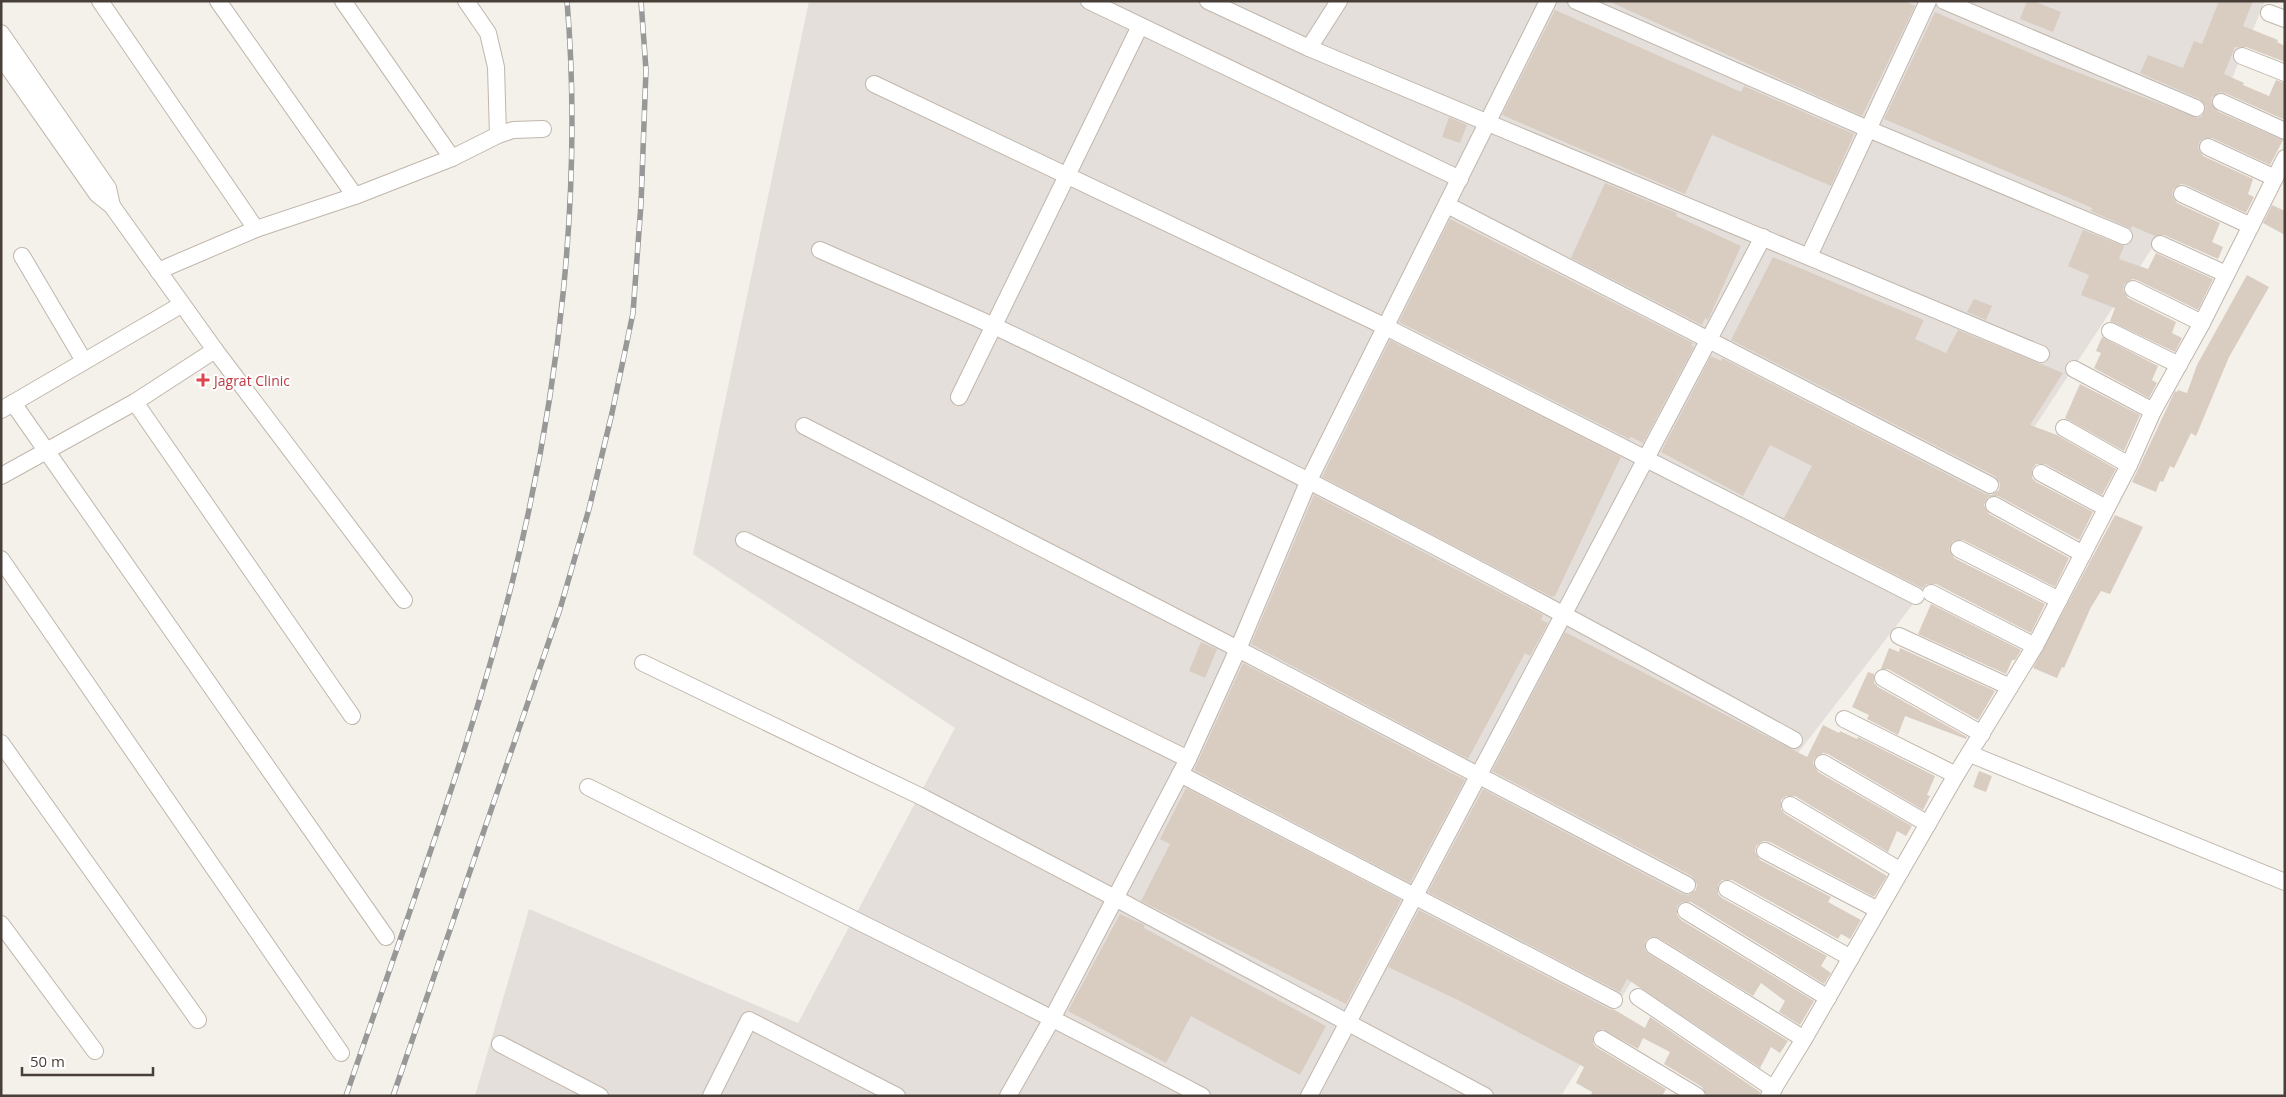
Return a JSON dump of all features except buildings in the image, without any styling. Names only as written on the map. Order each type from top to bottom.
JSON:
[{"type":"street","points":[[100,1],[256,229]]},
{"type":"street","points":[[218,1],[355,196]]},
{"type":"street","points":[[343,1],[452,158]]},
{"type":"street","points":[[466,1],[488,33],[496,67],[498,135]]},
{"type":"street","points":[[1089,1],[1460,179]]},
{"type":"street","points":[[1208,1],[1309,48],[2041,354]]},
{"type":"street","points":[[1309,48],[1339,1]]},
{"type":"street","points":[[1008,1096],[1052,1017],[1188,759],[1238,648],[1309,480],[1548,1]]},
{"type":"street","points":[[1576,1],[1868,128],[2124,236]]},
{"type":"street","points":[[1809,256],[1928,1]]},
{"type":"street","points":[[1944,1],[2196,108]]},
{"type":"street","points":[[2268,13],[2285,19]]},
{"type":"street","points":[[959,397],[1140,26]]},
{"type":"street","points":[[1,33],[108,188],[112,206]]},
{"type":"street","points":[[2242,56],[2285,73]]},
{"type":"street","points":[[1,57],[97,194],[112,206],[215,350],[404,600]]},
{"type":"street","points":[[874,84],[1386,328],[1923,594],[2035,646]]},
{"type":"street","points":[[2221,102],[2285,131]]},
{"type":"street","points":[[158,271],[256,229],[355,196],[452,158],[498,135],[512,130],[543,129]]},
{"type":"street","points":[[2208,147],[2275,178]]},
{"type":"street","points":[[1638,997],[1772,1092],[1956,775],[2035,646],[2129,465],[2153,411],[2202,323],[2285,158]]},
{"type":"street","points":[[2182,194],[2251,226]]},
{"type":"street","points":[[1447,205],[1990,485]]},
{"type":"street","points":[[1310,1096],[1763,237]]},
{"type":"street","points":[[2160,244],[2226,274]]},
{"type":"street","points":[[820,250],[994,326],[1309,480],[1564,614],[1794,740]]},
{"type":"street","points":[[22,256],[84,361]]},
{"type":"street","points":[[2133,289],[2202,323]]},
{"type":"street","points":[[181,304],[7,406],[47,452],[386,937]]},
{"type":"street","points":[[2110,331],[2179,364]]},
{"type":"street","points":[[1,476],[135,402],[215,350]]},
{"type":"street","points":[[2074,369],[2153,411]]},
{"type":"street","points":[[135,402],[352,716]]},
{"type":"street","points":[[804,426],[1238,648],[1687,885]]},
{"type":"street","points":[[2064,428],[2129,465]]},
{"type":"street","points":[[2041,474],[2106,508]]},
{"type":"street","points":[[1994,505],[2083,554]]},
{"type":"street","points":[[744,540],[1188,759]]},
{"type":"street","points":[[1959,549],[2059,600]]},
{"type":"street","points":[[1,559],[341,1053]]},
{"type":"street","points":[[1899,636],[2010,686]]},
{"type":"street","points":[[643,663],[924,798],[1485,1096]]},
{"type":"street","points":[[1883,678],[1982,734]]},
{"type":"street","points":[[1844,719],[1956,775]]},
{"type":"street","points":[[1,743],[198,1020]]},
{"type":"street","points":[[1970,754],[2285,882]]},
{"type":"street","points":[[1823,763],[1928,824]]},
{"type":"street","points":[[1180,774],[1614,1000]]},
{"type":"street","points":[[588,787],[1052,1017],[1202,1096]]},
{"type":"street","points":[[1790,805],[1901,871]]},
{"type":"street","points":[[1765,851],[1878,910]]},
{"type":"street","points":[[1727,889],[1850,958]]},
{"type":"street","points":[[1686,911],[1828,998]]},
{"type":"street","points":[[3,931],[95,1050]]},
{"type":"street","points":[[1654,946],[1804,1039]]},
{"type":"street","points":[[711,1096],[749,1020],[897,1096]]},
{"type":"street","points":[[1602,1039],[1697,1096]]},
{"type":"street","points":[[500,1044],[600,1096]]},
{"type":"shaded area","points":[[809,1],[2265,1],[2196,163],[2185,173],[2158,239],[1947,560],[1670,919],[1561,1096],[475,1096],[529,909],[798,1023],[955,728],[693,554]]},
{"type":"railway","points":[[346,1096],[435,839],[476,710],[496,644],[529,509],[555,365],[569,219],[572,145],[567,1]]},
{"type":"railway","points":[[393,1096],[560,609],[589,509],[612,413],[633,313],[641,204],[646,70],[641,1]]},
{"type":"place","name":"Jagrat Clinic","points":[[203,380]]}]
